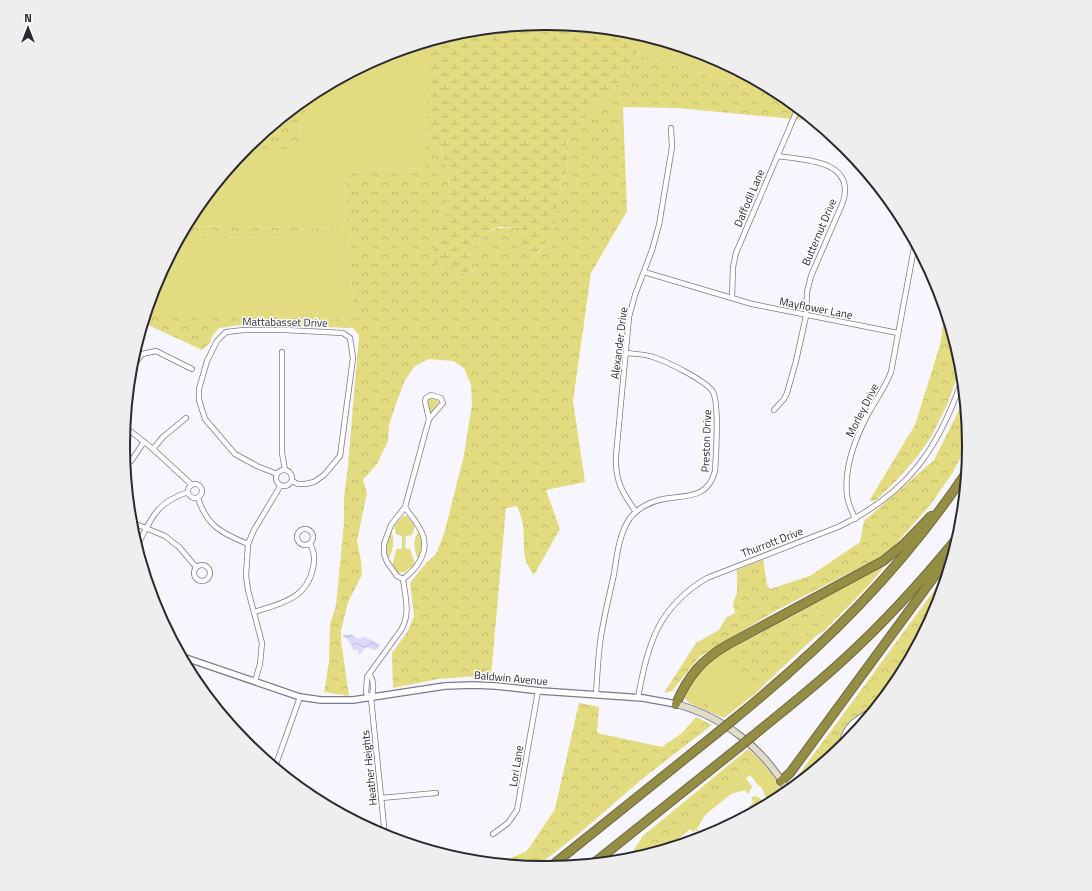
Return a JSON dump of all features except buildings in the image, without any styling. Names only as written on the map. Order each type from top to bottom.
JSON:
[{"type":"highway","points":[[558,861],[793,670],[847,619],[900,560],[940,510],[960,481]]},
{"type":"highway","points":[[676,704],[683,688],[692,674],[711,656],[729,644],[883,561],[899,549],[926,520],[940,510]]},
{"type":"highway","points":[[602,857],[813,687],[860,645],[910,594],[948,549]]},
{"type":"highway","points":[[782,781],[790,773],[944,564]]},
{"type":"main road","name":"Baldwin Avenue","points":[[676,704],[704,714],[733,730],[762,755],[785,785]]},
{"type":"street","name":"Daffodil Lane","points":[[732,298],[733,267],[736,253],[796,114]]},
{"type":"street","name":"Alexander Drive","points":[[636,512],[621,489],[616,472],[616,456],[630,311],[652,250],[659,225],[672,147],[671,128]]},
{"type":"street","name":"Butternut Drive","points":[[774,410],[784,399],[787,393],[806,316],[808,284],[844,196],[844,184],[838,173],[828,165],[777,156]]},
{"type":"street","points":[[898,333],[913,252]]},
{"type":"street","name":"Mayflower Lane","points":[[644,272],[764,307],[898,333]]},
{"type":"street","name":"Mattabasset Drive","points":[[277,474],[256,466],[235,454],[205,419],[199,400],[199,389],[208,361],[217,341],[226,332],[244,330],[285,330],[343,333],[350,338],[353,358],[340,456],[324,475],[314,482],[298,484],[292,481],[288,485],[281,485]]},
{"type":"street","name":"Morley Drive","points":[[855,519],[847,496],[852,452],[861,427],[888,379],[898,333]]},
{"type":"street","points":[[140,357],[142,354],[156,351],[192,369]]},
{"type":"street","points":[[282,352],[282,453],[285,470]]},
{"type":"street","name":"Preston Drive","points":[[596,695],[600,642],[621,539],[626,525],[642,507],[656,500],[697,494],[710,485],[713,479],[716,464],[716,406],[713,393],[710,388],[700,380],[654,357],[626,353]]},
{"type":"street","name":"Thurrott Drive","points":[[638,698],[645,661],[657,628],[670,610],[687,591],[696,584],[719,572],[855,519],[885,498],[912,473],[930,451],[945,424],[958,391]]},
{"type":"street","points":[[405,506],[423,535],[424,548],[422,558],[419,563],[403,579],[397,576],[389,566],[385,559],[383,549],[388,531],[405,506],[429,419],[443,403],[440,398],[432,395],[425,399],[429,419]]},
{"type":"street","points":[[153,450],[163,437],[186,418]]},
{"type":"street","points":[[131,431],[192,485]]},
{"type":"street","points":[[131,461],[144,442]]},
{"type":"street","points":[[255,681],[260,664],[262,643],[248,590],[246,576],[248,544],[254,530],[281,485],[276,479],[277,474],[285,470],[290,472],[292,475],[292,481]]},
{"type":"street","points":[[141,538],[152,517],[163,504],[174,497],[188,492],[188,489],[192,485],[197,484],[201,488],[202,493],[198,498]]},
{"type":"street","points":[[188,492],[193,498],[198,498]]},
{"type":"street","points":[[198,498],[203,512],[212,523],[229,536],[248,544]]},
{"type":"street","points":[[138,525],[165,536],[179,547],[196,567]]},
{"type":"street","points":[[254,612],[283,604],[296,596],[305,587],[310,578],[315,562],[313,550],[310,544]]},
{"type":"street","name":"Heather Heights","points":[[384,828],[371,698],[373,690],[372,678],[370,675],[404,624],[407,612],[403,579]]},
{"type":"street","name":"Baldwin Avenue","points":[[190,660],[315,700],[334,701],[371,698],[436,687],[490,685],[538,691],[638,698],[676,704]]},
{"type":"street","name":"Lori Lane","points":[[493,834],[508,823],[517,810],[538,691]]},
{"type":"street","points":[[277,762],[300,696]]},
{"type":"street","points":[[843,736],[851,723],[858,719]]},
{"type":"street","points":[[381,798],[436,793]]},
{"type":"green space","points":[[546,30],[600,34],[638,40],[637,51],[627,71],[609,95],[589,112],[568,140],[566,148],[568,167],[561,186],[554,229],[549,238],[535,256],[530,260],[526,260],[523,249],[523,236],[521,228],[494,228],[487,233],[468,255],[473,275],[466,274],[450,264],[439,271],[432,255],[445,215],[449,194],[448,169],[441,150],[430,137],[426,126],[428,47],[465,38],[519,31]]},
{"type":"green space","points":[[635,40],[654,44],[705,62],[730,73],[759,89],[742,86],[635,54]]},
{"type":"green space","points":[[430,47],[426,168],[370,170],[345,173],[347,229],[194,226],[216,193],[261,144],[301,136],[300,124],[307,119],[304,108],[338,86],[387,62]]},
{"type":"green space","points":[[635,54],[742,86],[759,89],[804,120],[677,108],[623,107],[627,211],[591,273],[573,401],[585,482],[546,490],[560,529],[534,575],[529,568],[524,554],[523,528],[517,506],[506,508],[491,675],[438,679],[393,688],[392,653],[408,631],[414,616],[410,583],[426,563],[436,554],[444,534],[464,455],[472,404],[471,385],[464,368],[453,361],[429,359],[415,366],[405,380],[389,425],[388,441],[377,464],[363,480],[367,493],[357,541],[362,575],[348,602],[341,631],[341,641],[349,696],[324,692],[329,662],[330,625],[336,605],[359,335],[353,328],[247,324],[219,328],[212,336],[210,343],[202,350],[149,325],[152,315],[253,315],[307,319],[359,318],[353,302],[348,237],[186,238],[194,226],[347,229],[345,173],[370,170],[425,168],[426,126],[430,137],[441,150],[448,169],[449,194],[447,205],[432,255],[436,267],[440,271],[450,264],[456,266],[465,274],[471,275],[473,273],[468,255],[487,233],[496,228],[521,228],[523,232],[524,252],[529,260],[539,252],[554,229],[561,186],[568,167],[566,148],[569,138],[589,112],[608,96],[627,71]]},
{"type":"green space","points":[[304,108],[307,119],[300,124],[301,137],[298,137],[300,146],[279,150],[257,147],[272,133]]},
{"type":"green space","points":[[348,237],[353,302],[360,318],[307,319],[253,315],[152,315],[162,286],[186,238]]},
{"type":"green space","points":[[943,325],[954,364],[956,379],[947,405],[931,437],[917,457],[895,482],[876,500],[869,501],[915,425],[940,345]]},
{"type":"green space","points":[[430,398],[438,400],[439,402],[430,415],[428,401]]},
{"type":"green space","points":[[960,408],[962,455],[953,472],[931,504],[888,553],[777,610],[699,657],[672,691],[664,693],[696,643],[719,630],[726,618],[735,613],[733,603],[737,593],[737,570],[763,559],[767,585],[770,589],[810,576],[860,542],[864,521],[934,460]]},
{"type":"green space","points":[[403,516],[407,516],[415,526],[412,535],[406,536],[405,548],[410,549],[415,564],[405,572],[397,573],[392,567],[396,550],[402,549],[402,536],[396,534],[394,526]]},
{"type":"green space","points":[[391,531],[393,546],[388,560],[386,545]]},
{"type":"green space","points":[[419,532],[421,546],[418,559],[414,545],[415,538]]},
{"type":"green space","points":[[882,565],[883,568],[870,584],[824,631],[817,635],[812,631],[801,636],[794,633],[797,625],[805,618],[823,620],[827,607],[822,606],[809,609],[778,624],[778,622]]},
{"type":"green space","points":[[936,588],[919,629],[906,653],[876,698],[840,739],[798,776]]},
{"type":"green space","points":[[822,605],[827,607],[823,619],[826,622],[825,627],[819,628],[809,624],[810,618],[805,618],[801,626],[797,626],[794,633],[801,636],[812,631],[817,635],[767,682],[758,687],[747,686],[734,674],[731,663],[735,654],[735,646],[803,611]]},
{"type":"green space","points":[[735,646],[735,654],[731,663],[758,687],[767,682],[756,693],[724,718],[689,703],[685,699],[685,694],[697,676],[711,661]]},
{"type":"green space","points":[[713,699],[718,701],[719,706],[725,707],[724,712],[719,714],[717,711],[713,711],[702,705],[703,700]]},
{"type":"green space","points":[[579,703],[599,707],[597,733],[662,747],[682,733],[696,717],[712,725],[642,779],[582,831],[544,861],[509,859],[527,851],[555,809]]},
{"type":"green space","points":[[748,749],[761,761],[743,771],[741,780],[687,821],[680,834],[651,848],[632,852],[643,836]]},
{"type":"green space","points":[[761,761],[772,774],[781,788],[766,798],[761,787],[750,775],[746,778],[752,787],[748,794],[745,790],[731,794],[705,815],[697,829],[699,831],[696,830],[693,832],[690,829],[677,840],[651,848],[680,834],[687,821],[741,780],[743,771]]},
{"type":"green space","points":[[755,796],[760,798],[761,801],[750,807],[749,806],[754,802],[751,798]]},
{"type":"water","points":[[352,634],[358,639],[365,637],[380,644],[378,649],[373,650],[368,647],[358,654],[358,650],[353,650],[350,642],[343,637],[343,635]]}]
